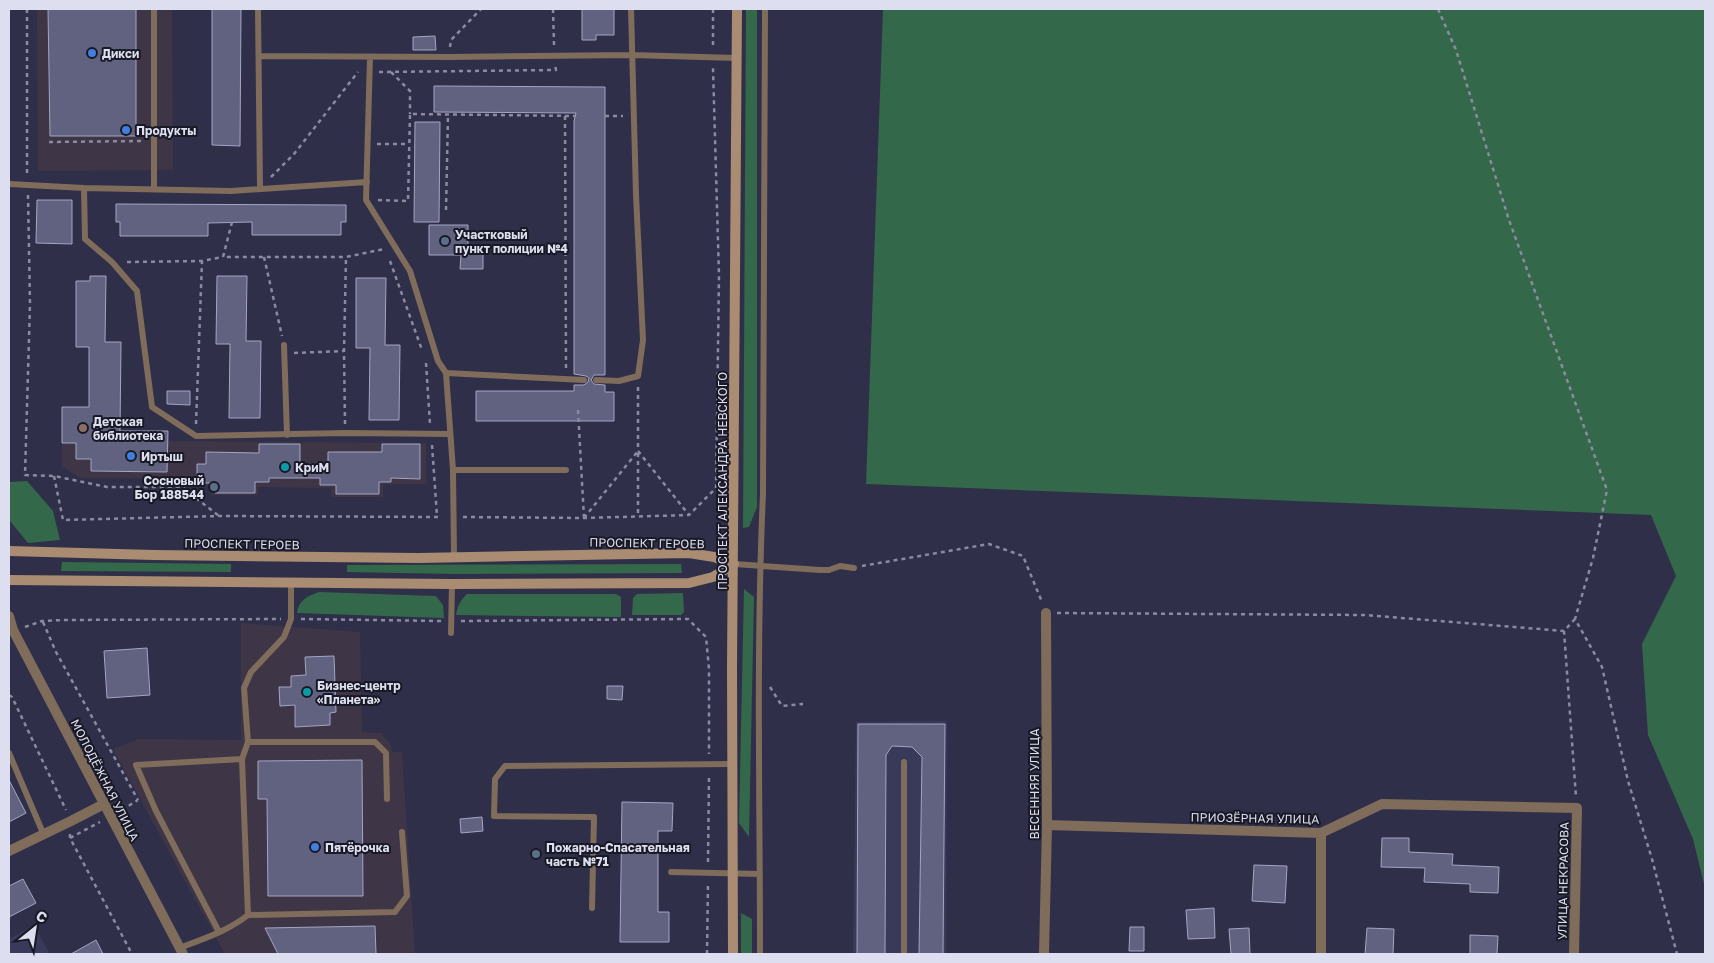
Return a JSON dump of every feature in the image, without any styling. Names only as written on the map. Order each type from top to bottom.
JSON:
[{"type":"main road","name":"ПРОСПЕКТ АЛЕКСАНДРА НЕВСКОГО","points":[[733,954],[732,668],[737,9]]},
{"type":"main road","name":"ПРОСПЕКТ ГЕРОЕВ","points":[[9,551],[154,555],[419,558],[689,553],[714,556],[734,564]]},
{"type":"main road","points":[[9,580],[452,584],[688,583],[713,577],[734,564]]},
{"type":"street","name":"ВЕСЕННЯЯ УЛИЦА","points":[[1044,954],[1047,825],[1046,613]]},
{"type":"street","name":"МОЛОДЁЖНАЯ УЛИЦА","points":[[9,616],[13,630],[181,951]]},
{"type":"street","points":[[9,851],[104,804]]},
{"type":"street","name":"ПРИОЗЁРНАЯ УЛИЦА","points":[[1047,825],[1321,833],[1382,804],[1576,808]]},
{"type":"street","name":"УЛИЦА НЕКРАСОВА","points":[[1574,954],[1576,808]]},
{"type":"street","points":[[1320,954],[1321,833]]},
{"type":"lane","points":[[154,9],[154,188]]},
{"type":"lane","points":[[258,9],[260,188]]},
{"type":"lane","points":[[596,380],[619,381],[638,376],[642,340],[631,9]]},
{"type":"lane","points":[[760,954],[758,666],[763,494],[765,9]]},
{"type":"lane","points":[[259,56],[449,58],[632,55],[737,58]]},
{"type":"lane","points":[[370,57],[366,200],[410,270],[438,361],[446,373],[453,470],[454,557]]},
{"type":"lane","points":[[9,184],[84,188],[232,191],[367,182]]},
{"type":"lane","points":[[84,188],[86,239],[112,262],[137,290],[152,407],[196,436],[450,434]]},
{"type":"lane","points":[[284,345],[287,435]]},
{"type":"lane","points":[[446,373],[584,380]]},
{"type":"lane","points":[[453,470],[566,470]]},
{"type":"lane","points":[[734,564],[820,570],[829,570],[840,566],[854,568]]},
{"type":"lane","points":[[248,915],[242,759],[248,742],[244,688],[251,672],[284,637],[290,619],[291,582]]},
{"type":"lane","points":[[451,633],[452,584]]},
{"type":"lane","points":[[248,742],[375,742],[386,753],[387,799]]},
{"type":"lane","points":[[9,753],[43,834]]},
{"type":"lane","points":[[219,932],[156,811],[136,765],[242,759]]},
{"type":"lane","points":[[904,762],[904,954]]},
{"type":"lane","points":[[592,908],[594,817],[494,816],[495,779],[505,766],[733,764]]},
{"type":"lane","points":[[181,951],[237,923],[248,915],[395,912],[407,896],[402,832]]},
{"type":"lane","points":[[671,872],[760,874]]},
{"type":"path","points":[[27,9],[27,186],[30,304],[25,475],[54,476],[106,487],[182,487],[219,516]]},
{"type":"path","points":[[449,58],[451,40],[481,9]]},
{"type":"path","points":[[553,9],[554,55]]},
{"type":"path","points":[[54,476],[63,520],[219,516],[584,518],[689,515],[716,488],[719,276],[713,9]]},
{"type":"path","points":[[1438,9],[1456,50],[1509,220],[1607,490],[1593,558],[1575,619],[1564,631],[1576,808]]},
{"type":"path","points":[[270,178],[294,154],[362,68]]},
{"type":"path","points":[[373,72],[556,70]]},
{"type":"path","points":[[366,200],[408,201],[410,91],[391,72]]},
{"type":"path","points":[[410,114],[575,116]]},
{"type":"path","points":[[446,210],[448,115]]},
{"type":"path","points":[[565,116],[566,378]]},
{"type":"path","points":[[605,116],[635,116]]},
{"type":"path","points":[[49,142],[155,141]]},
{"type":"path","points":[[368,144],[408,144]]},
{"type":"path","points":[[223,257],[232,222]]},
{"type":"path","points":[[381,241],[386,249]]},
{"type":"path","points":[[125,262],[202,261],[223,257],[346,257],[390,249]]},
{"type":"path","points":[[264,257],[284,345]]},
{"type":"path","points":[[344,416],[346,257]]},
{"type":"path","points":[[389,258],[423,354]]},
{"type":"path","points":[[196,420],[202,261]]},
{"type":"path","points":[[285,353],[344,351]]},
{"type":"path","points":[[426,363],[437,516]]},
{"type":"path","points":[[638,376],[638,516]]},
{"type":"path","points":[[578,410],[584,518]]},
{"type":"path","points":[[638,451],[689,515]]},
{"type":"path","points":[[584,518],[638,451]]},
{"type":"path","points":[[854,568],[989,544],[1023,556],[1046,613],[1365,615],[1564,631]]},
{"type":"path","points":[[13,630],[42,621],[63,620],[290,619],[451,622],[688,620],[706,638],[709,669],[707,954]]},
{"type":"path","points":[[1575,619],[1602,667],[1628,781],[1652,859],[1677,954]]},
{"type":"path","points":[[42,621],[56,652],[138,800]]},
{"type":"path","points":[[782,706],[803,704]]},
{"type":"shaded area","points":[[37,9],[172,9],[173,170],[38,171]]},
{"type":"shaded area","points":[[62,407],[89,407],[117,431],[168,431],[168,441],[426,443],[426,484],[383,484],[383,497],[331,497],[331,488],[258,487],[258,495],[211,495],[211,486],[193,486],[192,479],[81,478],[62,467]]},
{"type":"shaded area","points":[[241,623],[360,632],[362,732],[381,733],[391,744],[392,752],[402,752],[415,954],[225,954],[113,749],[139,739],[241,740]]},
{"type":"shaded area","points":[[947,721],[946,954],[853,954],[856,722]]},
{"type":"shaded area","points":[[34,925],[50,954],[9,954],[9,939]]},
{"type":"green space","points":[[746,9],[757,9],[757,507],[749,527],[743,528]]},
{"type":"green space","points":[[883,9],[1705,9],[1705,888],[1693,839],[1648,735],[1642,644],[1676,576],[1651,515],[866,484]]},
{"type":"green space","points":[[27,481],[53,511],[60,540],[28,543],[10,521],[10,482]]},
{"type":"green space","points":[[62,562],[231,564],[231,572],[61,571]]},
{"type":"green space","points":[[681,564],[682,573],[453,574],[347,572],[347,565]]},
{"type":"green space","points":[[744,589],[754,597],[749,837],[739,823]]},
{"type":"green space","points":[[319,592],[436,596],[443,605],[444,618],[297,613],[304,599]]},
{"type":"green space","points":[[683,593],[684,612],[681,615],[632,615],[633,598],[637,594]]},
{"type":"green space","points":[[467,594],[616,594],[621,597],[621,617],[456,615],[460,603]]},
{"type":"green space","points":[[741,913],[752,919],[752,954],[741,954]]},
{"type":"building","name":"Дикси","points":[[48,9],[136,9],[136,136],[50,136]]},
{"type":"building","points":[[212,9],[241,9],[240,146],[212,145]]},
{"type":"building","points":[[582,9],[614,9],[614,35],[596,35],[596,40],[582,40]]},
{"type":"building","points":[[435,36],[436,50],[413,50],[413,37]]},
{"type":"building","points":[[434,86],[605,87],[605,375],[594,375],[591,380],[594,384],[605,385],[605,392],[614,392],[614,421],[476,421],[476,391],[574,391],[574,385],[584,385],[588,382],[589,378],[586,376],[574,374],[574,121],[576,113],[434,112]]},
{"type":"building","points":[[415,122],[440,122],[439,222],[414,222]]},
{"type":"building","points":[[37,200],[72,200],[72,244],[36,243]]},
{"type":"building","points":[[116,204],[346,205],[346,222],[341,222],[341,235],[252,235],[252,222],[208,223],[208,236],[120,236],[120,222],[116,222]]},
{"type":"building","points":[[429,225],[468,225],[468,250],[483,250],[483,269],[460,269],[461,255],[429,255]]},
{"type":"building","points":[[90,276],[106,276],[105,342],[121,342],[120,431],[168,431],[167,472],[91,471],[91,459],[76,459],[76,443],[62,443],[62,407],[89,407],[89,347],[76,347],[76,281],[90,281]]},
{"type":"building","points":[[217,276],[247,276],[246,341],[261,341],[260,418],[229,418],[230,344],[216,344]]},
{"type":"building","points":[[356,278],[386,278],[385,345],[400,345],[399,420],[369,420],[370,348],[356,348]]},
{"type":"building","points":[[167,391],[190,391],[190,405],[167,404]]},
{"type":"building","points":[[259,444],[300,444],[300,464],[328,464],[328,452],[382,452],[382,444],[420,444],[420,479],[391,478],[391,482],[379,482],[379,494],[336,494],[336,485],[320,485],[320,478],[269,478],[269,482],[255,482],[255,493],[215,493],[215,483],[197,483],[197,464],[206,464],[206,452],[259,453]]},
{"type":"building","points":[[147,648],[150,695],[107,698],[104,651]]},
{"type":"building","name":"Бизнес-центр «Планета»","points":[[334,656],[336,712],[330,713],[330,725],[295,727],[295,705],[280,706],[279,687],[291,687],[291,676],[306,675],[305,657]]},
{"type":"building","points":[[607,686],[623,686],[622,700],[607,699]]},
{"type":"building","points":[[858,724],[945,724],[943,954],[919,954],[922,757],[912,747],[892,746],[886,755],[885,954],[857,954]]},
{"type":"building","name":"Пятёрочка","points":[[362,760],[363,896],[268,896],[267,799],[258,799],[258,761]]},
{"type":"building","points":[[9,780],[26,813],[9,822]]},
{"type":"building","points":[[622,802],[673,803],[672,831],[658,831],[658,912],[669,912],[669,942],[620,942]]},
{"type":"building","points":[[482,817],[483,831],[461,833],[460,819]]},
{"type":"building","points":[[1382,838],[1409,838],[1409,852],[1453,854],[1452,865],[1499,867],[1498,893],[1470,892],[1470,884],[1424,882],[1425,868],[1381,867]]},
{"type":"building","points":[[1254,865],[1287,866],[1285,903],[1252,901]]},
{"type":"building","points":[[23,879],[36,903],[9,917],[9,886]]},
{"type":"building","points":[[1214,908],[1215,938],[1188,939],[1186,910]]},
{"type":"building","points":[[375,926],[376,954],[278,954],[265,928]]},
{"type":"building","points":[[1130,927],[1144,927],[1144,951],[1129,951]]},
{"type":"building","points":[[1249,928],[1250,954],[1231,954],[1229,929]]},
{"type":"building","points":[[1367,928],[1394,929],[1393,954],[1365,954]]},
{"type":"building","points":[[1470,935],[1498,936],[1497,954],[1470,954]]},
{"type":"building","points":[[96,940],[103,954],[71,954]]},
{"type":"place","name":"Дикси","points":[[92,53]]},
{"type":"place","name":"Продукты","points":[[126,130]]},
{"type":"place","name":"Участковый пункт полиции №4","points":[[445,241]]},
{"type":"place","name":"Детская библиотека","points":[[83,428]]},
{"type":"place","name":"Иртыш","points":[[131,456]]},
{"type":"place","name":"КриМ","points":[[285,467]]},
{"type":"place","name":"Сосновый Бор 188544","points":[[214,487]]},
{"type":"place","name":"Бизнес-центр «Планета»","points":[[307,692]]},
{"type":"place","name":"Пятёрочка","points":[[315,847]]},
{"type":"place","name":"Пожарно-Спасательная часть №71","points":[[536,854]]}]
